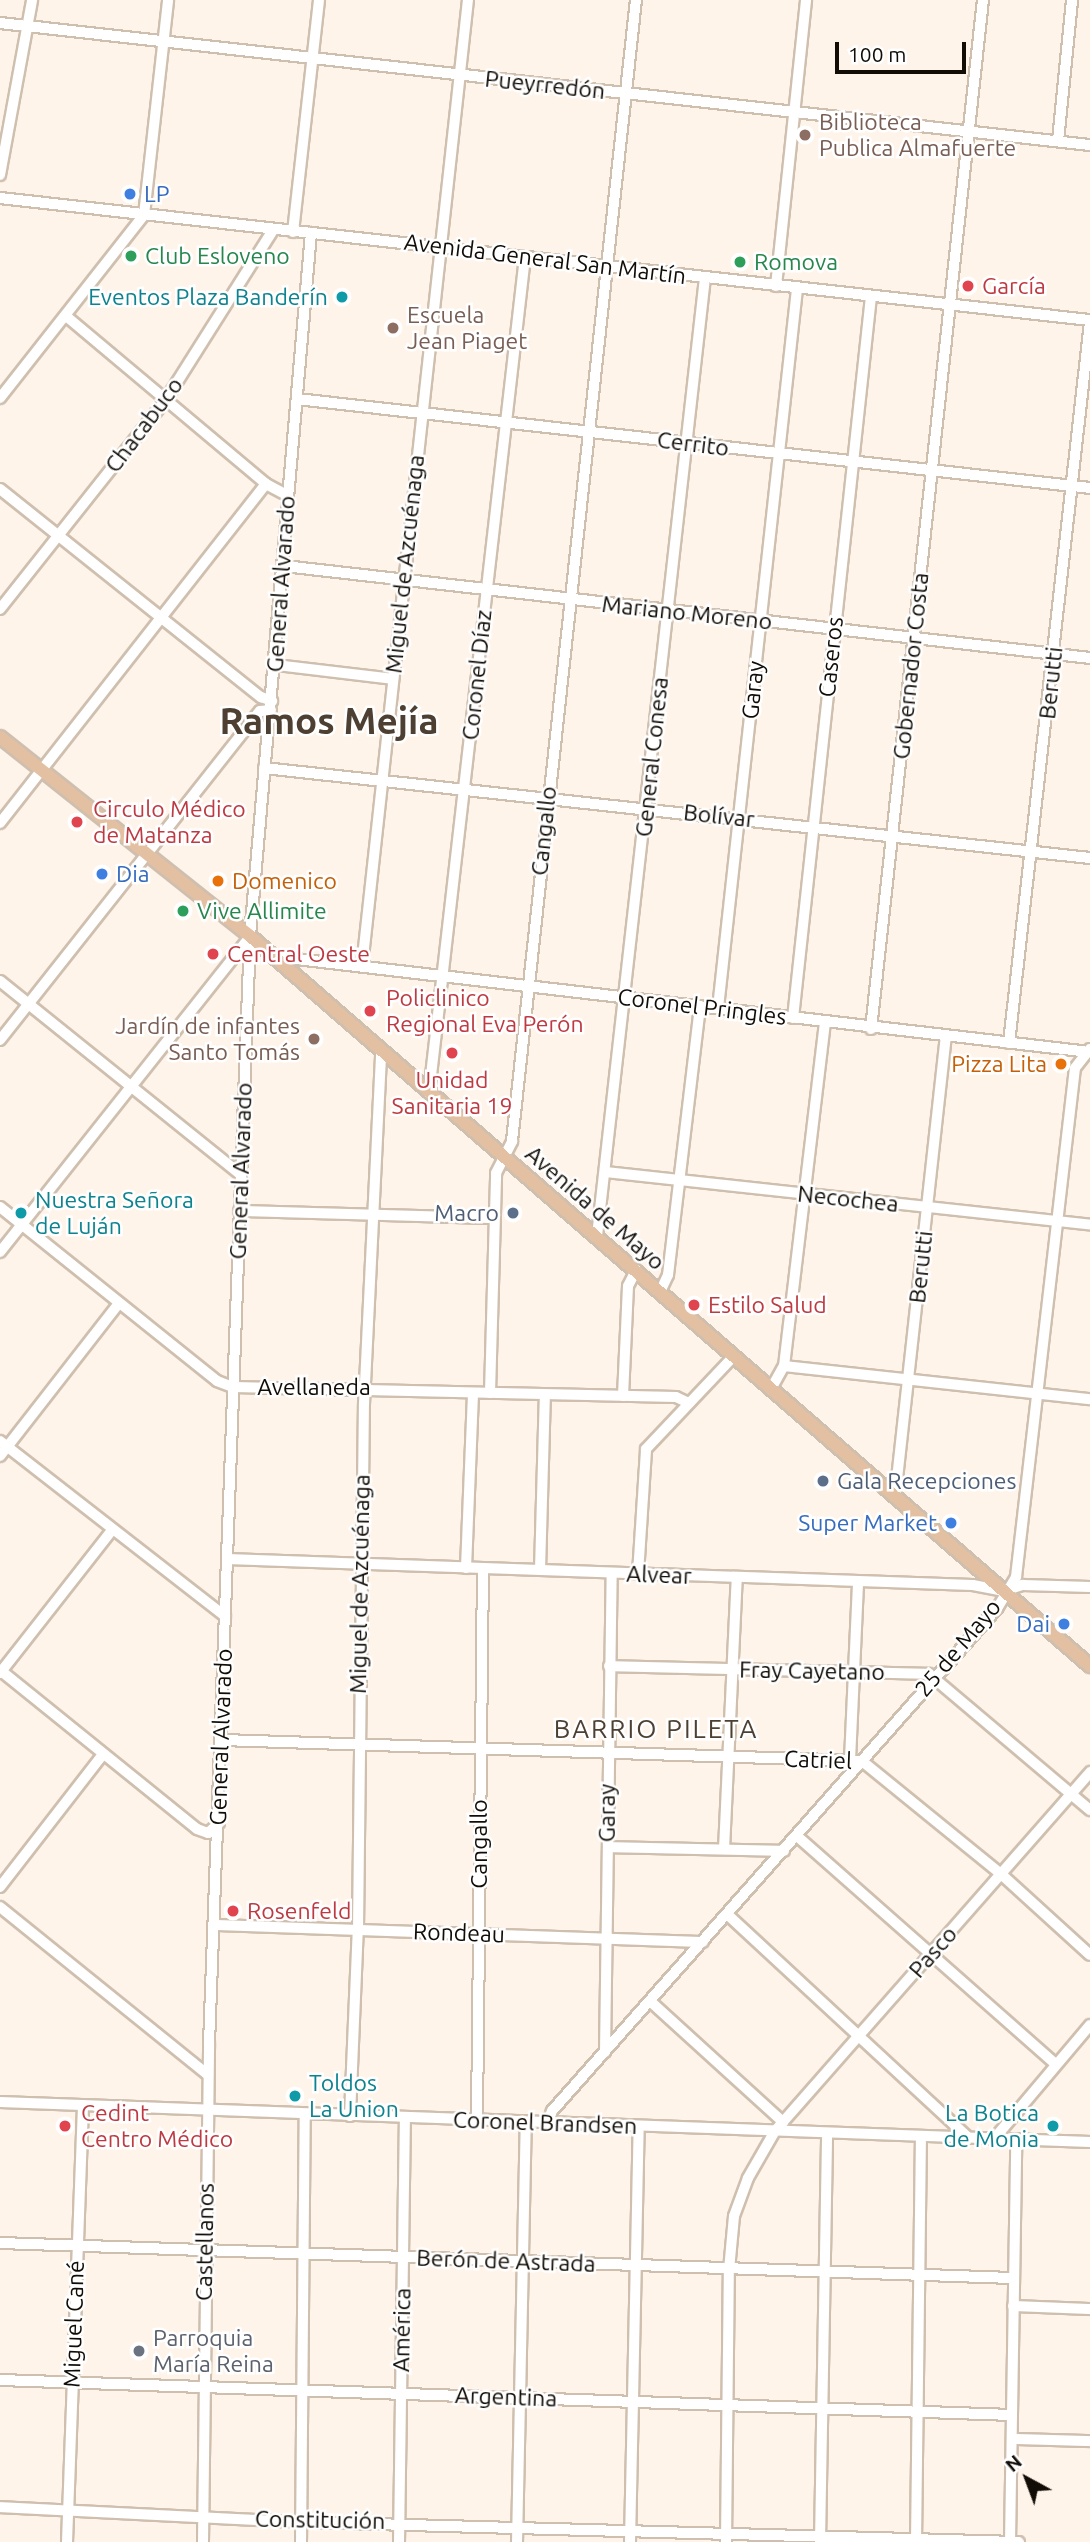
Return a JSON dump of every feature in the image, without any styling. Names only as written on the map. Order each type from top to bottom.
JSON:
[{"type":"main road","name":"Avenida de Mayo","points":[[0,737],[250,936],[1090,1666]]},
{"type":"street","points":[[0,175],[32,0]]},
{"type":"street","points":[[0,398],[144,215],[168,0]]},
{"type":"street","points":[[293,232],[319,0]]},
{"type":"street","name":"Miguel de Azcuénaga","points":[[362,966],[468,0]]},
{"type":"street","name":"Cangallo","points":[[490,1393],[496,1174],[512,1141],[636,0]]},
{"type":"street","points":[[776,286],[806,0]]},
{"type":"street","name":"Gobernador Costa","points":[[871,1029],[983,0]]},
{"type":"street","points":[[1058,141],[1072,0]]},
{"type":"street","name":"Pueyrredón","points":[[0,23],[1090,145]]},
{"type":"street","name":"Avenida General San Martín","points":[[0,198],[1090,321]]},
{"type":"street","name":"Chacabuco","points":[[0,609],[165,401],[273,230]]},
{"type":"street","name":"General Alvarado","points":[[207,2110],[250,936],[264,768],[276,665],[287,495],[311,233]]},
{"type":"street","name":"Coronel Díaz","points":[[429,1093],[525,257]]},
{"type":"street","name":"General Conesa","points":[[597,1236],[705,278]]},
{"type":"street","name":"Garay","points":[[718,1008],[797,289]]},
{"type":"street","name":"Caseros","points":[[793,1018],[871,296]]},
{"type":"street","points":[[66,316],[266,484],[287,495]]},
{"type":"street","name":"Berutti","points":[[1009,1044],[1090,321]]},
{"type":"street","name":"Cerrito","points":[[297,399],[1090,488]]},
{"type":"street","points":[[0,822],[266,484]]},
{"type":"street","points":[[0,489],[271,705],[260,711],[145,852],[0,1040]]},
{"type":"street","name":"Mariano Moreno","points":[[284,566],[1090,658]]},
{"type":"street","points":[[276,665],[393,679]]},
{"type":"street","name":"Bolívar","points":[[264,768],[814,825],[1090,858]]},
{"type":"street","points":[[0,1252],[250,936]]},
{"type":"street","name":"Coronel Pringles","points":[[271,956],[718,1008],[946,1038],[1089,1051]]},
{"type":"street","points":[[0,981],[240,1174]]},
{"type":"street","points":[[660,1292],[668,1275],[700,1006]]},
{"type":"street","points":[[771,1389],[784,1366],[802,1194],[825,1022]]},
{"type":"street","name":"Berutti","points":[[895,1497],[946,1038]]},
{"type":"street","name":"25 de Mayo","points":[[548,2123],[552,2111],[998,1607],[1004,1591],[1016,1577],[1075,1068],[1089,1051]]},
{"type":"street","name":"Miguel de Azcuénaga","points":[[350,2116],[358,1929],[359,1563],[381,1052]]},
{"type":"street","name":"Necochea","points":[[606,1172],[1090,1225]]},
{"type":"street","name":"Avellaneda","points":[[0,1207],[217,1381],[233,1387],[365,1387],[473,1393],[623,1395],[676,1397],[689,1403]]},
{"type":"street","points":[[239,1211],[494,1218]]},
{"type":"street","points":[[623,1395],[628,1286],[636,1270]]},
{"type":"street","points":[[0,1456],[4,1444],[119,1303]]},
{"type":"street","points":[[638,1574],[644,1455],[734,1356]]},
{"type":"street","points":[[784,1366],[1090,1399]]},
{"type":"street","points":[[467,1568],[473,1393]]},
{"type":"street","points":[[540,1570],[545,1395]]},
{"type":"street","points":[[4,1444],[225,1616]]},
{"type":"street","points":[[112,1530],[0,1671],[197,1829],[208,1833],[219,1823]]},
{"type":"street","name":"Alvear","points":[[227,1559],[973,1585],[1004,1591],[1023,1585],[1090,1587]]},
{"type":"street","name":"Cangallo","points":[[477,2120],[483,1569]]},
{"type":"street","name":"Garay","points":[[605,2052],[607,1754],[612,1573]]},
{"type":"street","points":[[724,1849],[730,1669],[737,1578]]},
{"type":"street","points":[[850,1760],[858,1582]]},
{"type":"street","name":"Fray Cayetano","points":[[609,1666],[935,1676]]},
{"type":"street","points":[[935,1676],[1090,1810]]},
{"type":"street","name":"Catriel","points":[[222,1740],[862,1761],[1001,1874],[1090,1955]]},
{"type":"street","points":[[0,1887],[103,1754]]},
{"type":"street","name":"Pasco","points":[[726,2538],[729,2270],[740,2196],[775,2131],[1090,1772]]},
{"type":"street","points":[[797,1836],[1056,2064]]},
{"type":"street","points":[[608,1847],[784,1851]]},
{"type":"street","points":[[0,1907],[208,2075]]},
{"type":"street","points":[[728,1914],[968,2138]]},
{"type":"street","name":"Rondeau","points":[[215,1925],[703,1942]]},
{"type":"street","points":[[650,2001],[783,2122]]},
{"type":"street","points":[[994,2139],[1090,2025]]},
{"type":"street","name":"Coronel Brandsen","points":[[0,2102],[1090,2142]]},
{"type":"street","name":"Miguel Cané","points":[[67,2542],[83,2105]]},
{"type":"street","name":"Castellanos","points":[[203,2542],[202,2387],[207,2110]]},
{"type":"street","points":[[301,2542],[305,2114]]},
{"type":"street","name":"América","points":[[399,2542],[405,2118]]},
{"type":"street","points":[[517,2542],[526,2123]]},
{"type":"street","points":[[630,2542],[639,2126]]},
{"type":"street","points":[[820,2540],[827,2133]]},
{"type":"street","points":[[916,2541],[921,2136]]},
{"type":"street","points":[[1010,2542],[1016,2139]]},
{"type":"street","name":"Berón de Astrada","points":[[0,2243],[1013,2278]]},
{"type":"street","points":[[1013,2306],[1090,2309]]},
{"type":"street","name":"Argentina","points":[[0,2379],[1012,2415]]},
{"type":"street","points":[[1013,2438],[1090,2441]]},
{"type":"street","name":"Constitución","points":[[0,2507],[301,2522],[630,2529],[726,2538],[1018,2542]]},
{"type":"place","name":"Biblioteca Publica Almafuerte","points":[[805,135]]},
{"type":"place","name":"LP","points":[[130,194]]},
{"type":"place","name":"Club Esloveno","points":[[131,256]]},
{"type":"place","name":"Romova","points":[[740,262]]},
{"type":"place","name":"García","points":[[968,286]]},
{"type":"place","name":"Eventos Plaza Banderín","points":[[342,297]]},
{"type":"place","name":"Escuela Jean Piaget","points":[[393,328]]},
{"type":"place","name":"Circulo Médico de Matanza","points":[[77,822]]},
{"type":"place","name":"Dia","points":[[102,874]]},
{"type":"place","name":"Domenico","points":[[218,881]]},
{"type":"place","name":"Vive Allimite","points":[[183,911]]},
{"type":"place","name":"Central Oeste","points":[[213,954]]},
{"type":"place","name":"Policlinico Regional Eva Perón","points":[[370,1011]]},
{"type":"place","name":"Jardín de infantes Santo Tomás","points":[[314,1039]]},
{"type":"place","name":"Unidad Sanitaria 19","points":[[452,1053]]},
{"type":"place","name":"Pizza Lita","points":[[1061,1064]]},
{"type":"place","name":"Nuestra Señora de Luján","points":[[21,1213]]},
{"type":"place","name":"Macro","points":[[513,1213]]},
{"type":"place","name":"Estilo Salud","points":[[694,1305]]},
{"type":"place","name":"Gala Recepciones","points":[[823,1481]]},
{"type":"place","name":"Super Market","points":[[951,1523]]},
{"type":"place","name":"Dai","points":[[1064,1624]]},
{"type":"place","name":"Rosenfeld","points":[[233,1911]]},
{"type":"place","name":"Toldos La Union","points":[[295,2096]]},
{"type":"place","name":"Cedint Centro Médico","points":[[65,2126]]},
{"type":"place","name":"La Botica de Monia","points":[[1053,2126]]},
{"type":"place","name":"Parroquia María Reina","points":[[139,2351]]},
{"type":"district","name":"Ramos Mejía","points":[[329,721]]},
{"type":"district","name":"BARRIO PILETA","points":[[656,1729]]}]
